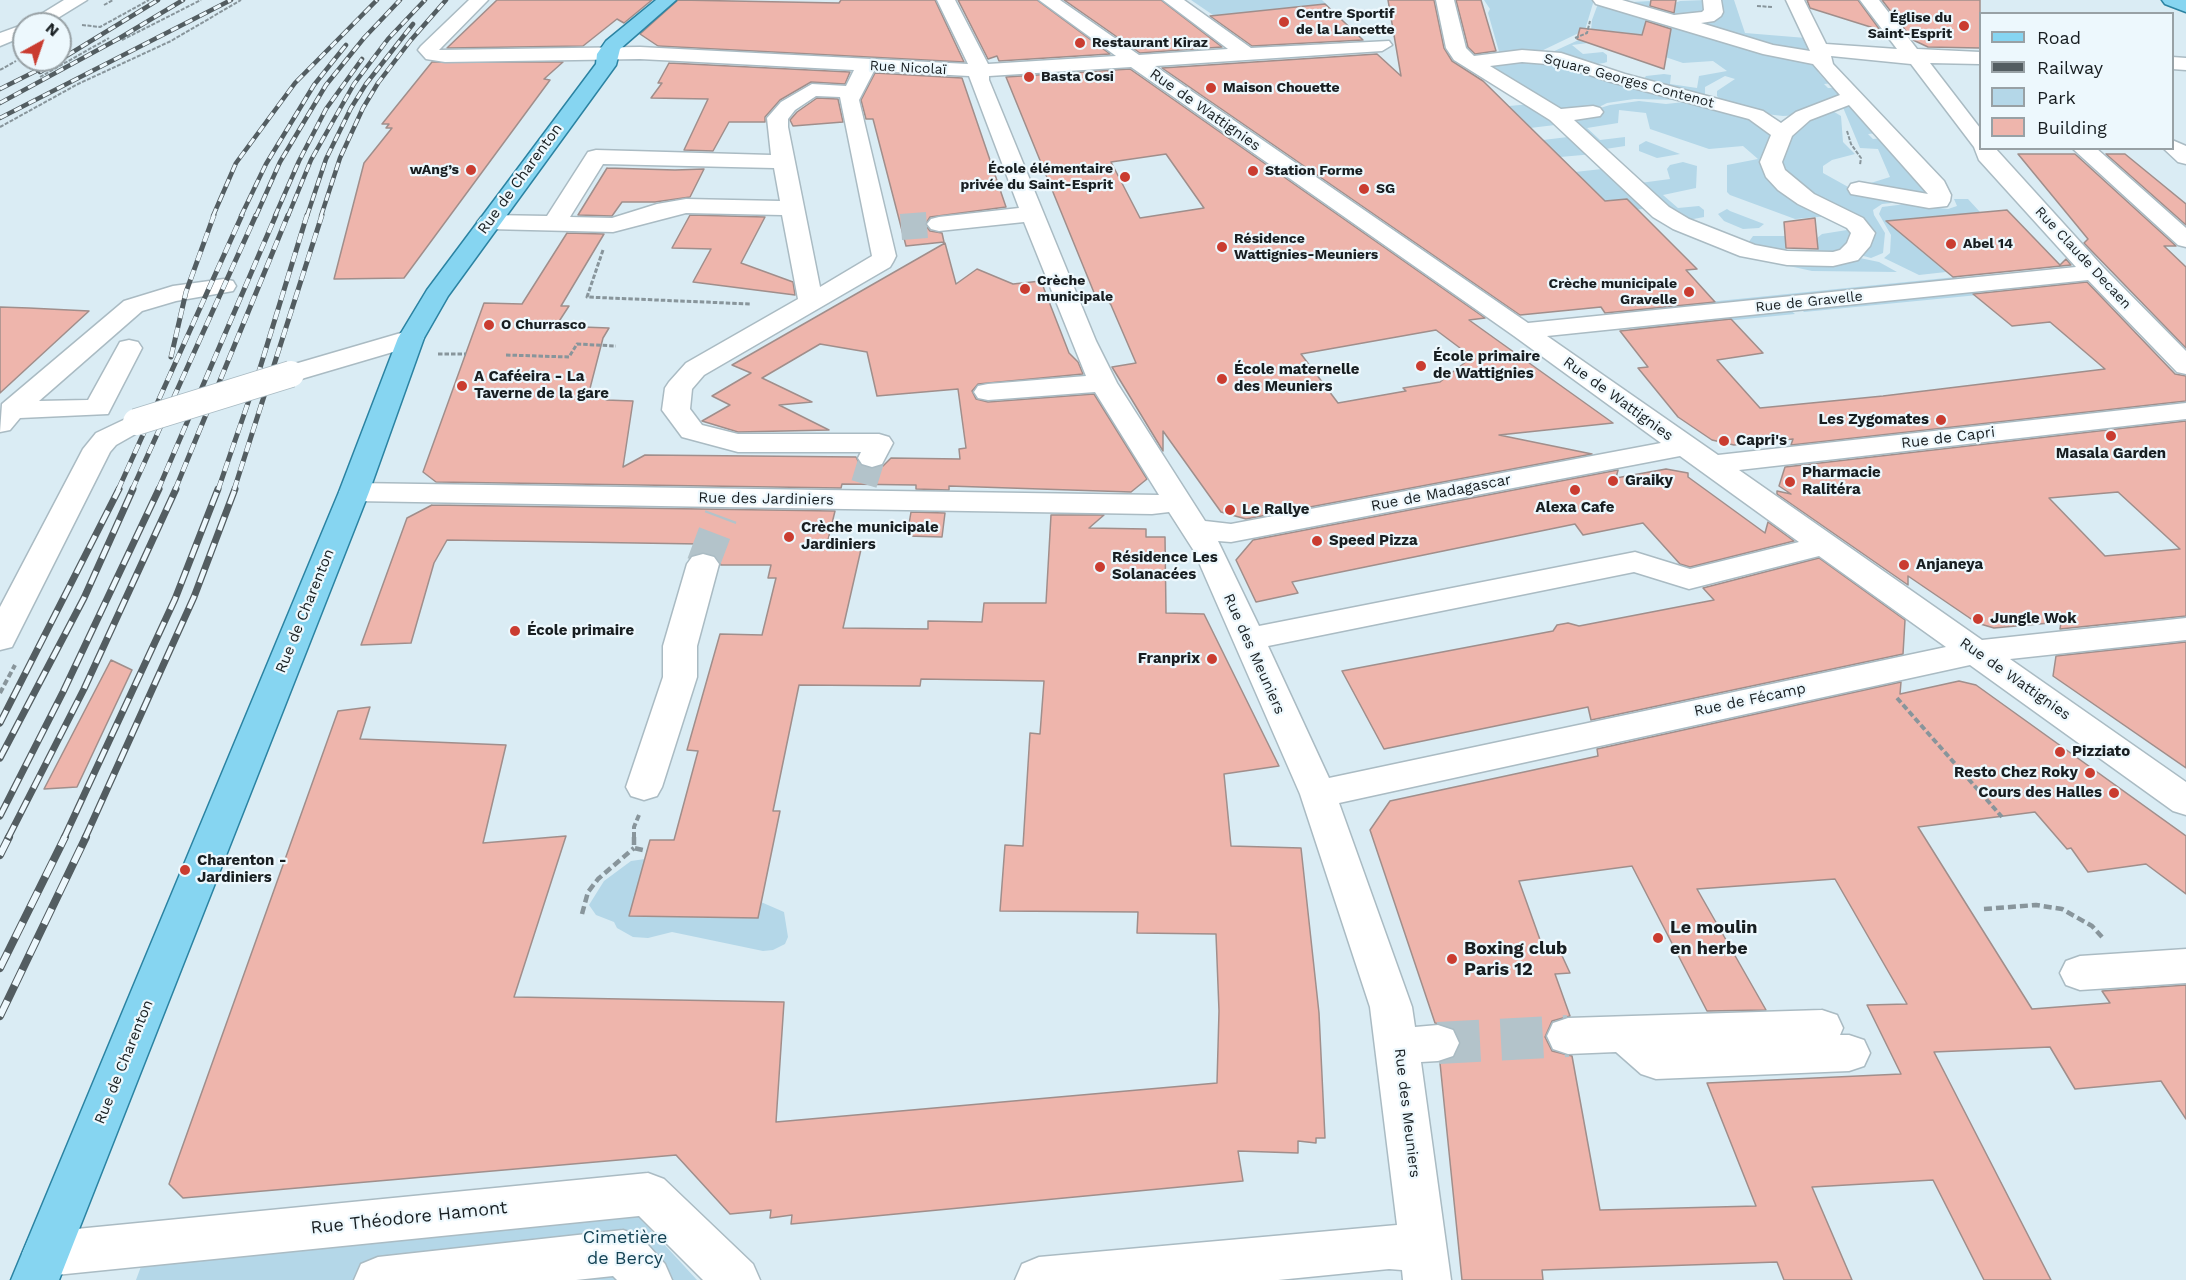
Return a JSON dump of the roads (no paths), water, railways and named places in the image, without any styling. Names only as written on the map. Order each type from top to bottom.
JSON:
[{"type":"main road","name":"Rue de Charenton","points":[[41,1267],[354,492],[411,338],[436,295],[606,66],[607,54],[614,45],[667,0]]},
{"type":"main road","points":[[2171,0],[2186,6]]},
{"type":"street","points":[[56,12],[78,0]]},
{"type":"street","name":"Rue Nicolaï","points":[[478,0],[428,50],[433,55],[640,53],[979,71],[1382,45]]},
{"type":"street","name":"Rue des Meuniers","points":[[946,0],[978,61],[979,80],[1083,341],[1103,383],[1188,516],[1248,639],[1318,794],[1391,1007],[1418,1044],[1425,1264]]},
{"type":"street","name":"Rue de Wattignies","points":[[1048,0],[1523,331],[1696,456],[2186,801]]},
{"type":"street","points":[[1172,0],[1247,54]]},
{"type":"street","points":[[1445,0],[1456,48],[1461,56],[1557,116],[1661,212],[1681,224],[1749,251],[1787,258],[1833,259],[1849,255],[1858,246],[1863,233],[1855,223],[1806,199],[1774,172],[1773,154],[1782,133],[1803,116],[1853,96]]},
{"type":"street","points":[[1669,21],[1707,17],[1714,12],[1712,0]]},
{"type":"street","points":[[1795,0],[1824,66],[1936,186],[1940,195],[1939,201],[1929,201],[1859,189]]},
{"type":"street","points":[[1869,0],[1916,57],[1922,68],[1979,141]]},
{"type":"street","points":[[1597,7],[1669,21],[1770,50],[1817,48],[1916,57],[1979,58]]},
{"type":"street","points":[[1777,33],[1817,48]]},
{"type":"street","name":"Square Georges Contenot","points":[[1471,62],[1539,56],[1561,59],[1618,78],[1756,115],[1782,133]]},
{"type":"street","points":[[865,480],[879,443],[738,443],[692,431],[676,410],[679,388],[695,369],[881,262],[889,228],[849,100],[867,65]]},
{"type":"street","points":[[811,303],[777,127],[778,118],[788,106],[812,90],[853,92]]},
{"type":"street","points":[[1557,116],[1593,112]]},
{"type":"street","points":[[1756,115],[1803,116]]},
{"type":"street","points":[[2174,147],[2186,157]]},
{"type":"street","name":"Rue Claude Decaen","points":[[1985,150],[2094,272],[2186,366]]},
{"type":"street","points":[[2085,150],[2186,240]]},
{"type":"street","points":[[555,224],[596,157],[784,162]]},
{"type":"street","points":[[489,222],[613,225],[665,209],[686,206],[793,208]]},
{"type":"street","points":[[939,224],[1032,213]]},
{"type":"street","name":"Rue de Gravelle","points":[[1523,331],[1794,310],[2094,272]]},
{"type":"street","points":[[6,417],[133,306],[173,294],[224,286]]},
{"type":"street","points":[[0,639],[97,449],[106,439],[136,422],[411,338]]},
{"type":"street","points":[[6,417],[98,408],[129,348]]},
{"type":"street","points":[[988,392],[1103,383]]},
{"type":"street","name":"Rue de Capri","points":[[1696,456],[2186,411]]},
{"type":"street","name":"Rue de Madagascar","points":[[1188,516],[1230,533],[1696,456]]},
{"type":"street","name":"Rue des Jardiniers","points":[[354,492],[724,507],[865,480],[1152,505],[1188,516]]},
{"type":"street","points":[[1248,639],[1635,562],[1689,579],[1793,555],[1822,544]]},
{"type":"street","points":[[644,787],[680,677],[680,646],[703,564]]},
{"type":"street","name":"Rue de Fécamp","points":[[1318,794],[1976,652],[2186,628]]},
{"type":"street","points":[[2080,973],[2186,966]]},
{"type":"street","points":[[1568,1036],[1626,1036],[1656,1061],[1836,1041]]},
{"type":"street","name":"Rue Théodore Hamont","points":[[41,1267],[648,1194],[736,1280]]},
{"type":"street","points":[[1039,1280],[1389,1247],[1425,1264]]},
{"type":"street","points":[[382,1280],[525,1271],[623,1252],[648,1280]]},
{"type":"tunnel","points":[[901,227],[939,224]]},
{"type":"tunnel","points":[[864,484],[872,458]]},
{"type":"tunnel","points":[[703,564],[721,516]]},
{"type":"tunnel","points":[[1438,1043],[1568,1036]]},
{"type":"railway","points":[[72,52],[158,0]]},
{"type":"railway","points":[[0,103],[118,39],[183,0]]},
{"type":"railway","points":[[0,118],[231,0]]},
{"type":"railway","points":[[213,216],[236,163],[295,83],[377,0]]},
{"type":"railway","points":[[256,216],[280,162],[326,85],[364,38],[400,0]]},
{"type":"railway","points":[[288,216],[311,160],[354,84],[388,39],[425,0]]},
{"type":"railway","points":[[321,216],[340,158],[363,108],[378,83],[411,40],[446,0]]},
{"type":"railway","points":[[307,216],[326,159],[351,108],[366,84],[413,24]]},
{"type":"railway","points":[[241,216],[266,164],[314,85],[346,45]]},
{"type":"railway","points":[[275,216],[299,161],[326,109],[362,59]]},
{"type":"railway","points":[[0,89],[34,72]]},
{"type":"railway","points":[[171,357],[186,292],[214,215]]},
{"type":"railway","points":[[118,490],[242,215]]},
{"type":"railway","points":[[132,490],[256,215]]},
{"type":"railway","points":[[158,490],[276,215]]},
{"type":"railway","points":[[175,490],[288,215]]},
{"type":"railway","points":[[218,490],[260,368],[307,215]]},
{"type":"railway","points":[[234,490],[322,215]]},
{"type":"railway","points":[[0,723],[119,489]]},
{"type":"railway","points":[[0,758],[84,598],[133,489]]},
{"type":"railway","points":[[0,816],[63,692],[159,489]]},
{"type":"railway","points":[[8,838],[84,689],[176,489]]},
{"type":"railway","points":[[64,838],[175,599],[218,489]]},
{"type":"railway","points":[[85,838],[194,597],[235,489]]},
{"type":"railway","points":[[0,855],[9,837]]},
{"type":"railway","points":[[0,968],[65,837]]},
{"type":"railway","points":[[0,1016],[86,837]]},
{"type":"place","name":"Centre Sportif de la Lancette","points":[[1284,22]]},
{"type":"place","name":"Église du Saint-Esprit","points":[[1964,26]]},
{"type":"place","name":"Restaurant Kiraz","points":[[1080,43]]},
{"type":"place","name":"Basta Cosi","points":[[1029,77]]},
{"type":"place","name":"Maison Chouette","points":[[1211,88]]},
{"type":"place","name":"wAng’s","points":[[471,170]]},
{"type":"place","name":"Station Forme","points":[[1253,171]]},
{"type":"place","name":"École élémentaire privée du Saint-Esprit","points":[[1125,177]]},
{"type":"place","name":"SG","points":[[1364,189]]},
{"type":"place","name":"Abel 14","points":[[1951,244]]},
{"type":"place","name":"Résidence Wattignies-Meuniers","points":[[1222,247]]},
{"type":"place","name":"Crèche municipale","points":[[1025,289]]},
{"type":"place","name":"Crèche municipale Gravelle","points":[[1689,292]]},
{"type":"place","name":"O Churrasco","points":[[489,325]]},
{"type":"place","name":"École primaire de Wattignies","points":[[1421,366]]},
{"type":"place","name":"École maternelle des Meuniers","points":[[1222,379]]},
{"type":"place","name":"A Caféeira - La Taverne de la gare","points":[[462,386]]},
{"type":"place","name":"Les Zygomates","points":[[1941,420]]},
{"type":"place","name":"Masala Garden","points":[[2111,436]]},
{"type":"place","name":"Capri's","points":[[1724,441]]},
{"type":"place","name":"Graiky","points":[[1613,481]]},
{"type":"place","name":"Pharmacie Ralitéra","points":[[1790,482]]},
{"type":"place","name":"Alexa Cafe","points":[[1575,490]]},
{"type":"place","name":"Le Rallye","points":[[1230,510]]},
{"type":"place","name":"Crèche municipale Jardiniers","points":[[789,537]]},
{"type":"place","name":"Speed Pizza","points":[[1317,541]]},
{"type":"place","name":"Anjaneya","points":[[1904,565]]},
{"type":"place","name":"Résidence Les Solanacées","points":[[1100,567]]},
{"type":"place","name":"Jungle Wok","points":[[1978,619]]},
{"type":"place","name":"École primaire","points":[[515,631]]},
{"type":"place","name":"Franprix","points":[[1212,659]]},
{"type":"place","name":"Pizziato","points":[[2060,752]]},
{"type":"place","name":"Resto Chez Roky","points":[[2090,773]]},
{"type":"place","name":"Cours des Halles","points":[[2114,793]]},
{"type":"place","name":"Charenton - Jardiniers","points":[[185,870]]},
{"type":"place","name":"Le moulin en herbe","points":[[1658,938]]},
{"type":"place","name":"Boxing club Paris 12","points":[[1452,959]]},
{"type":"park label","name":"Cimetière de Bercy","points":[[625,1248]]}]
